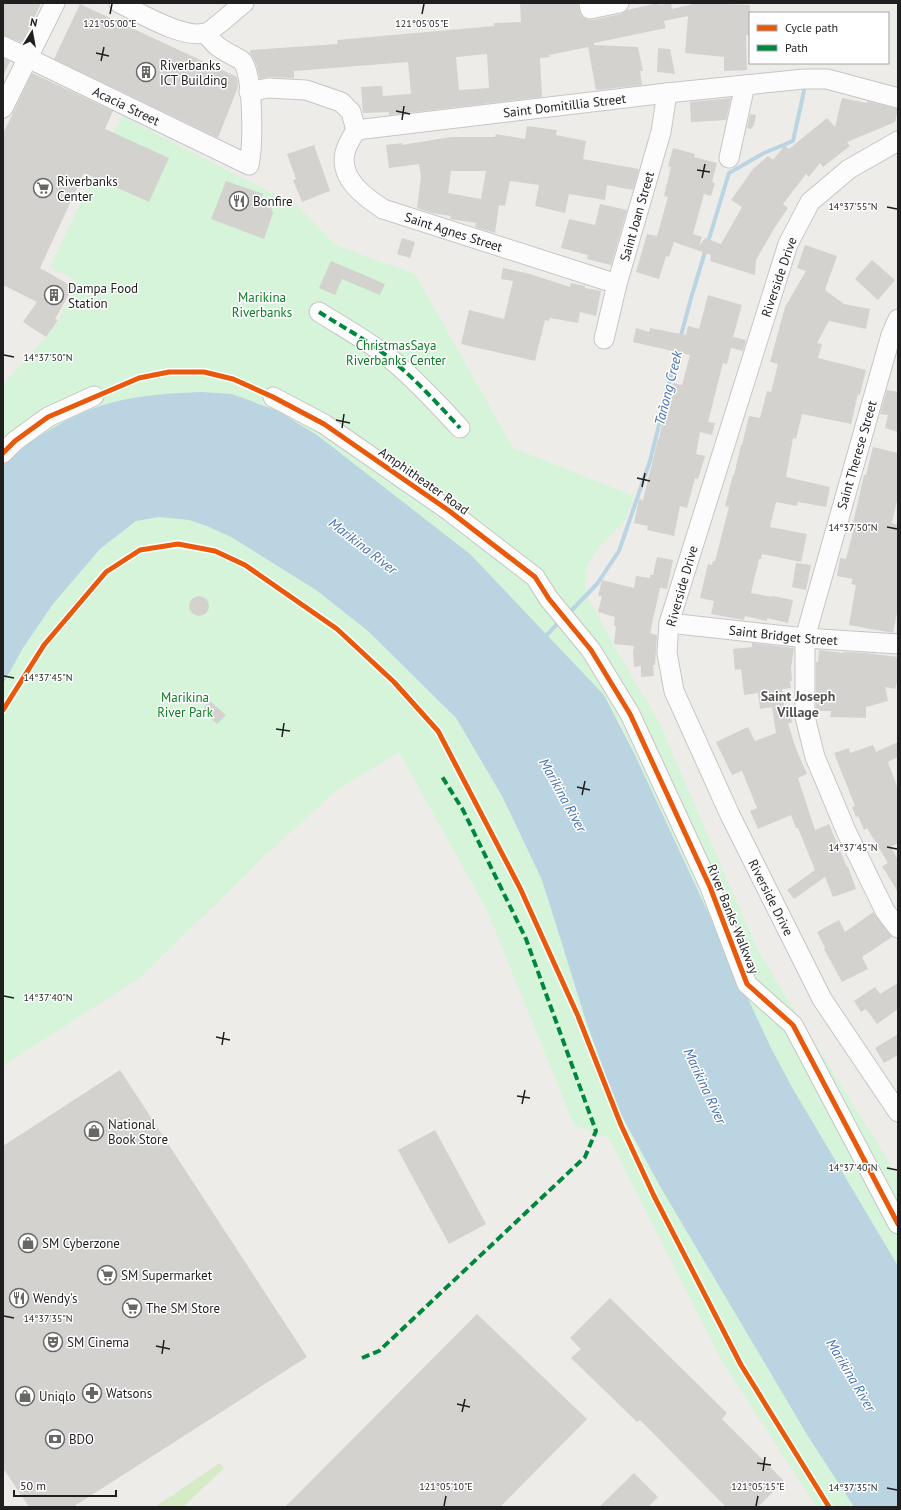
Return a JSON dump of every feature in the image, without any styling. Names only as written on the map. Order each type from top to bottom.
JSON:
[{"type":"street","points":[[3,108],[55,3]]},
{"type":"street","points":[[119,3],[185,34],[192,35],[206,33],[244,3]]},
{"type":"street","points":[[589,6],[619,3]]},
{"type":"street","points":[[206,33],[217,47],[242,61],[247,71],[249,92],[268,88],[306,90],[341,102],[351,112],[356,130]]},
{"type":"street","name":"Acacia Street","points":[[3,46],[249,165],[252,152],[252,112],[249,92]]},
{"type":"street","name":"Saint Domitillia Street","points":[[356,130],[667,93],[804,79],[827,80],[898,98]]},
{"type":"street","points":[[729,158],[745,85]]},
{"type":"street","name":"Saint Joan Street","points":[[604,339],[617,284],[660,132],[667,93]]},
{"type":"street","name":"Saint Agnes Street","points":[[356,130],[345,153],[345,171],[354,185],[364,196],[383,209],[617,284]]},
{"type":"street","name":"Riverside Drive","points":[[898,141],[849,169],[810,202],[788,244],[669,623],[667,652],[674,692],[730,815],[822,999],[898,1112]]},
{"type":"street","points":[[319,312],[392,360],[437,403],[460,428]]},
{"type":"street","name":"Saint Therese Street","points":[[898,319],[891,335],[805,638],[805,717],[815,757],[847,833],[885,911],[898,928]]},
{"type":"street","points":[[3,453],[15,441],[48,417],[94,396]]},
{"type":"street","name":"Amphitheater Road","points":[[273,396],[324,424],[448,510],[535,576],[549,599],[591,650]]},
{"type":"street","name":"Saint Bridget Street","points":[[669,623],[805,638],[898,644]]},
{"type":"street","name":"River Banks Walkway","points":[[591,650],[630,714],[710,887],[747,984],[793,1025],[898,1224]]},
{"type":"green space","name":"Marikina Riverbanks","points":[[122,116],[299,207],[335,245],[415,274],[513,448],[634,496],[625,520],[598,548],[587,566],[585,592],[617,651],[658,720],[758,951],[898,1177],[898,1266],[793,1089],[771,1048],[621,725],[470,554],[317,435],[278,411],[232,394],[202,392],[161,394],[3,462],[3,385],[14,371],[46,338],[59,320],[77,281],[50,267]]},
{"type":"green space","name":"Marikina River Park","points":[[159,517],[189,519],[233,538],[316,590],[368,631],[456,719],[502,797],[542,880],[586,1021],[617,1107],[661,1188],[809,1438],[854,1507],[817,1507],[724,1365],[609,1138],[574,1125],[487,910],[399,752],[337,790],[261,859],[142,976],[3,1066],[3,684],[23,648],[53,604],[100,549],[136,521]]},
{"type":"green space","points":[[220,1463],[224,1468],[183,1507],[155,1507]]},
{"type":"water","name":"Marikina River","points":[[202,392],[232,394],[278,411],[317,435],[470,554],[604,695],[635,755],[771,1048],[793,1089],[898,1266],[898,1507],[854,1507],[809,1438],[661,1188],[617,1107],[586,1021],[542,880],[502,796],[456,718],[368,631],[316,590],[233,538],[207,526],[189,520],[159,517],[136,521],[100,549],[53,604],[23,648],[3,684],[3,462],[54,427],[96,407],[121,400],[144,396]]},
{"type":"building","points":[[3,3],[41,3],[23,43],[3,35]]},
{"type":"building","points":[[520,3],[578,3],[581,16],[592,20],[621,14],[627,10],[658,3],[659,5],[671,3],[672,9],[697,3],[750,5],[749,35],[746,35],[747,70],[724,71],[724,57],[685,53],[688,16],[664,21],[666,28],[594,43],[594,45],[638,47],[643,71],[640,71],[642,85],[596,90],[588,47],[549,55],[550,57],[540,58],[542,97],[389,115],[389,112],[363,113],[361,87],[382,86],[383,96],[411,94],[408,62],[294,71],[294,78],[268,77],[260,79],[256,64],[250,53],[250,50],[338,44],[337,40],[494,26],[494,23],[521,22]],"holes":[[[487,54],[489,88],[459,90],[456,57]]]},
{"type":"building","name":"Riverbanks ICT Building","points":[[80,4],[237,77],[238,87],[218,138],[54,59]]},
{"type":"building","points":[[658,48],[670,49],[675,74],[657,72]]},
{"type":"building","points":[[3,58],[10,61],[3,76]]},
{"type":"building","points":[[32,73],[113,111],[105,129],[169,158],[149,202],[84,173],[40,268],[73,287],[55,319],[58,320],[46,337],[23,322],[37,302],[3,285],[3,134]]},
{"type":"building","points":[[731,98],[726,120],[691,122],[690,102]]},
{"type":"building","points":[[842,98],[867,103],[867,101],[898,109],[895,122],[847,142],[850,146],[823,167],[820,163],[809,177],[806,174],[783,204],[788,208],[756,260],[755,275],[710,261],[711,255],[674,242],[669,257],[666,256],[659,279],[636,272],[647,234],[657,236],[668,197],[664,196],[671,167],[668,166],[673,148],[695,154],[694,157],[717,163],[712,182],[715,183],[711,196],[704,194],[693,234],[702,237],[699,246],[705,238],[721,244],[742,207],[731,200],[753,169],[768,156],[773,160],[785,145],[789,149],[827,118],[835,127]]},
{"type":"building","points":[[750,114],[756,115],[754,125],[751,129],[747,128]]},
{"type":"building","points":[[527,126],[557,130],[556,135],[586,141],[583,159],[639,169],[633,190],[607,185],[605,200],[569,194],[565,213],[535,206],[539,185],[510,181],[505,206],[499,205],[495,233],[475,227],[476,223],[450,219],[451,216],[432,213],[417,208],[421,177],[419,164],[389,168],[386,145],[402,143],[402,145],[451,137],[495,137],[496,134],[525,139]],"holes":[[[451,171],[486,171],[481,199],[448,193]]]},
{"type":"building","points":[[314,145],[330,191],[302,202],[293,180],[296,179],[287,154]]},
{"type":"building","points":[[226,181],[263,194],[260,202],[270,205],[273,213],[264,239],[211,219]]},
{"type":"building","points":[[600,204],[627,210],[611,265],[587,259],[588,255],[561,248],[569,219],[595,225]]},
{"type":"building","points":[[402,238],[415,242],[410,258],[397,254]]},
{"type":"building","points":[[805,245],[837,256],[825,290],[844,304],[870,309],[866,329],[829,321],[817,343],[822,344],[818,358],[866,370],[860,395],[858,394],[851,424],[802,414],[796,439],[793,438],[786,477],[830,487],[826,507],[798,502],[797,506],[776,502],[770,527],[807,534],[801,562],[762,554],[761,559],[759,559],[751,593],[793,600],[788,623],[767,618],[767,621],[745,616],[744,620],[711,614],[714,601],[700,598],[708,564],[712,565],[713,561],[715,561],[729,507],[725,506],[749,416],[760,418],[767,391],[771,392],[778,364],[770,362],[785,307],[806,271],[797,268]]},
{"type":"building","points":[[872,260],[895,280],[878,300],[855,279]]},
{"type":"building","points":[[331,261],[385,284],[380,295],[342,279],[335,295],[319,288]]},
{"type":"building","points":[[503,268],[530,274],[570,287],[571,283],[585,286],[585,288],[601,291],[596,316],[580,312],[578,323],[550,318],[549,321],[545,320],[535,361],[461,344],[469,310],[504,319],[513,281],[501,279]]},
{"type":"building","points":[[708,295],[742,305],[733,337],[746,340],[743,351],[731,348],[727,364],[723,363],[708,422],[715,423],[712,435],[700,432],[696,454],[705,456],[698,479],[695,478],[687,508],[680,506],[674,536],[647,530],[648,526],[634,523],[639,499],[643,500],[659,439],[664,413],[673,383],[682,385],[690,355],[633,342],[636,328],[649,332],[650,328],[686,335],[688,326],[699,329]]},
{"type":"building","points":[[887,390],[898,392],[898,432],[885,428],[888,415],[880,414]]},
{"type":"building","points":[[873,447],[898,453],[898,496],[892,523],[898,525],[898,607],[893,633],[849,625],[856,585],[851,584],[853,579],[837,576],[840,558],[846,559],[855,524],[853,523],[864,475],[866,475]]},
{"type":"building","points":[[657,557],[673,560],[667,589],[660,588],[650,633],[657,635],[655,665],[653,665],[654,676],[641,677],[641,666],[634,667],[634,646],[614,644],[616,626],[614,626],[615,617],[598,612],[602,596],[598,596],[602,580],[634,588],[636,576],[650,578],[650,575],[653,575]]},
{"type":"building","points":[[796,563],[811,565],[806,590],[792,587]]},
{"type":"building","points":[[199,596],[206,599],[209,606],[206,613],[199,616],[192,613],[189,606],[192,599]]},
{"type":"building","points":[[752,643],[794,648],[791,668],[792,681],[790,681],[791,688],[782,689],[785,710],[790,709],[792,723],[788,723],[796,749],[807,774],[798,778],[815,830],[829,824],[856,889],[833,897],[825,877],[794,899],[787,890],[815,870],[798,828],[796,828],[791,815],[758,829],[750,811],[757,808],[742,771],[732,775],[716,742],[748,727],[755,741],[776,733],[772,707],[760,709],[758,693],[744,695],[741,669],[735,670],[733,649],[752,647]]},
{"type":"building","points":[[819,650],[898,657],[898,679],[895,689],[885,687],[888,701],[866,707],[866,718],[830,717],[831,711],[816,711],[816,662],[818,662]]},
{"type":"building","points":[[210,701],[226,715],[217,724],[202,710]]},
{"type":"building","points":[[898,742],[898,757],[888,762],[898,789],[898,843],[891,847],[898,858],[898,892],[882,866],[888,863],[867,828],[864,830],[858,816],[856,817],[852,807],[855,806],[834,753],[849,748],[850,753],[873,745],[876,752]]},
{"type":"building","points":[[873,912],[892,937],[862,957],[868,969],[842,982],[824,949],[825,948],[817,932],[839,920],[845,932]]},
{"type":"building","points":[[898,983],[898,1009],[877,1024],[866,1009],[861,1012],[854,1001],[875,987],[880,994]]},
{"type":"building","points":[[898,1034],[898,1055],[884,1063],[875,1048]]},
{"type":"building","points":[[120,1070],[307,1357],[73,1507],[29,1507],[3,1468],[3,1146]]},
{"type":"building","points":[[435,1130],[486,1224],[449,1244],[398,1150]]},
{"type":"building","points":[[610,1298],[727,1413],[722,1419],[784,1481],[758,1507],[726,1507],[640,1420],[637,1422],[571,1358],[581,1349],[570,1338]]},
{"type":"building","points":[[477,1314],[587,1419],[500,1507],[285,1507]]},
{"type":"building","points":[[634,1473],[658,1497],[648,1507],[599,1507]]},
{"type":"waterway","name":"Tañong Creek","points":[[680,339],[729,173],[764,153],[793,141],[804,91]]},
{"type":"waterway","name":"Tañong Creek","points":[[568,614],[597,584],[619,551],[650,461],[678,348]]},
{"type":"waterway","name":"Tañong Creek","points":[[544,638],[560,621]]},
{"type":"marked path","points":[[319,312],[367,341],[385,354],[419,385],[460,428]]},
{"type":"marked path","points":[[362,1358],[379,1351],[585,1157],[596,1131],[526,939],[463,810],[441,775]]},
{"type":"cycle path","points":[[3,453],[15,441],[48,417],[139,378],[169,372],[204,372],[233,379],[273,397],[324,424],[448,510],[535,577],[549,599],[591,650],[630,714],[710,887],[747,984],[793,1025],[898,1224]]},
{"type":"cycle path","points":[[3,710],[44,645],[106,572],[140,550],[178,544],[215,551],[245,565],[337,629],[394,682],[438,731],[520,888],[578,1016],[621,1125],[654,1196],[741,1365],[829,1507]]},
{"type":"place","name":"Riverbanks ICT Building","points":[[146,72]]},
{"type":"place","name":"Riverbanks Center","points":[[43,188]]},
{"type":"place","name":"Bonfire","points":[[239,201]]},
{"type":"place","name":"Dampa Food Station","points":[[54,295]]},
{"type":"place","name":"National Book Store","points":[[94,1131]]},
{"type":"place","name":"SM Cyberzone","points":[[28,1243]]},
{"type":"place","name":"SM Supermarket","points":[[107,1275]]},
{"type":"place","name":"Wendy's","points":[[19,1298]]},
{"type":"place","name":"The SM Store","points":[[132,1308]]},
{"type":"place","name":"SM Cinema","points":[[53,1342]]},
{"type":"place","name":"Watsons","points":[[92,1393]]},
{"type":"place","name":"Uniqlo","points":[[25,1396]]},
{"type":"place","name":"BDO","points":[[55,1439]]},
{"type":"district","name":"Saint Joseph Village","points":[[798,704]]},
{"type":"park label","name":"ChristmasSaya Riverbanks Center","points":[[396,352]]}]
